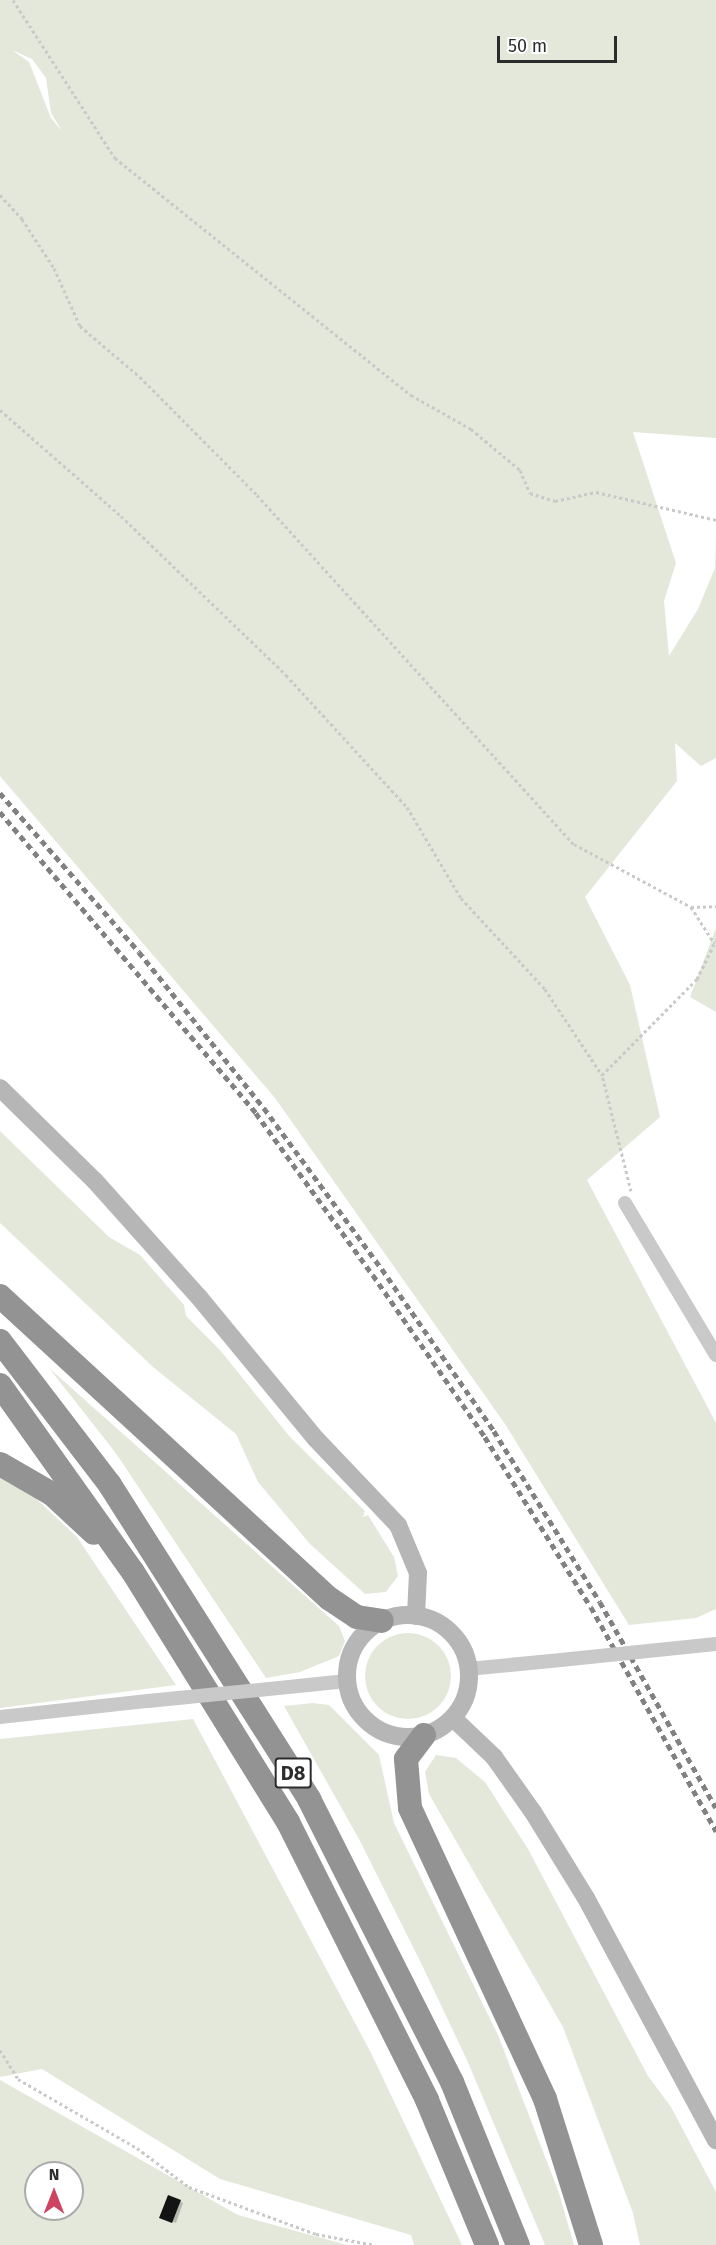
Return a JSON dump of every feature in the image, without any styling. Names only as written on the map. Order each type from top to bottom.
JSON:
[{"type":"highway","points":[[0,1296],[330,1599],[357,1617],[382,1621]]},
{"type":"highway","name":"D8","points":[[0,1341],[110,1485],[309,1799],[452,2082],[518,2245]]},
{"type":"highway","name":"D8","points":[[0,1385],[133,1572],[293,1833],[427,2100],[487,2245]]},
{"type":"highway","points":[[0,1464],[52,1494],[133,1572]]},
{"type":"highway","points":[[424,1735],[409,1751],[405,1768],[410,1808],[544,2099],[591,2245]]},
{"type":"street","points":[[0,1088],[95,1181],[198,1296],[316,1439],[398,1525],[418,1573],[417,1616]]},
{"type":"street","points":[[629,1199],[716,1355]]},
{"type":"street","points":[[417,1616],[451,1634],[468,1669],[467,1690],[453,1718],[424,1735],[400,1737],[378,1729],[353,1704],[347,1681],[355,1646],[382,1621],[417,1616]]},
{"type":"street","points":[[468,1669],[716,1644]]},
{"type":"street","points":[[0,1717],[347,1681]]},
{"type":"street","points":[[453,1718],[494,1758],[533,1812],[586,1898],[716,2140]]},
{"type":"path","points":[[13,0],[115,158],[411,395],[471,429],[520,470],[530,493],[555,501],[596,492],[716,520]]},
{"type":"path","points":[[0,195],[22,219],[54,268],[80,326],[140,377],[257,495],[574,844],[691,907],[715,942],[690,987],[602,1075]]},
{"type":"path","points":[[0,410],[121,516],[286,675],[407,807],[461,898],[545,989],[602,1075],[629,1199]]},
{"type":"path","points":[[691,907],[716,906]]},
{"type":"path","points":[[0,2050],[18,2079],[136,2148],[189,2187],[316,2234],[375,2245]]},
{"type":"shaded area","points":[[0,0],[716,0],[716,438],[633,432],[676,563],[664,601],[669,656],[698,609],[715,568],[716,534],[716,758],[701,766],[675,743],[677,781],[585,897],[630,985],[660,1117],[587,1180],[716,1423],[716,1609],[696,1618],[629,1625],[505,1424],[275,1098],[0,776]],"holes":[[[12,50],[32,59],[46,78],[51,113],[62,131],[51,118],[29,62]]]},
{"type":"shaded area","points":[[716,928],[716,1012],[690,997]]},
{"type":"shaded area","points":[[0,1131],[109,1237],[140,1255],[184,1305],[186,1316],[220,1350],[290,1437],[365,1511],[363,1517],[368,1515],[394,1557],[398,1576],[386,1592],[365,1594],[310,1544],[258,1482],[236,1434],[153,1367],[0,1223]]},
{"type":"shaded area","points":[[49,1368],[339,1626],[345,1641],[339,1656],[300,1672],[266,1678],[115,1452]]},
{"type":"shaded area","points":[[0,1477],[28,1491],[77,1537],[176,1685],[0,1708]]},
{"type":"shaded area","points":[[408,1633],[424,1637],[438,1646],[447,1660],[451,1676],[447,1692],[438,1706],[424,1715],[408,1719],[392,1715],[378,1706],[369,1692],[365,1676],[369,1660],[378,1646],[392,1637]]},
{"type":"shaded area","points":[[313,1703],[329,1705],[379,1755],[394,1823],[498,2035],[559,2193],[574,2245],[545,2245],[467,2060],[420,1961],[359,1839],[284,1706]]},
{"type":"shaded area","points":[[193,1719],[371,2053],[462,2245],[414,2245],[411,2235],[220,2179],[42,2069],[0,2077],[0,1739]]},
{"type":"shaded area","points":[[436,1755],[456,1758],[485,1782],[528,1849],[648,2076],[671,2107],[716,2192],[716,2245],[640,2245],[633,2213],[563,2027],[429,1794],[425,1772]]},
{"type":"shaded area","points":[[0,2080],[238,2215],[347,2245],[0,2245]]},
{"type":"building","points":[[168,2195],[181,2200],[172,2223],[159,2218]]},
{"type":"railway","points":[[0,793],[139,952],[264,1108],[382,1269],[494,1431],[600,1602],[716,1808]]},
{"type":"railway","points":[[0,812],[256,1113],[373,1275],[485,1437],[591,1607],[716,1831]]}]
